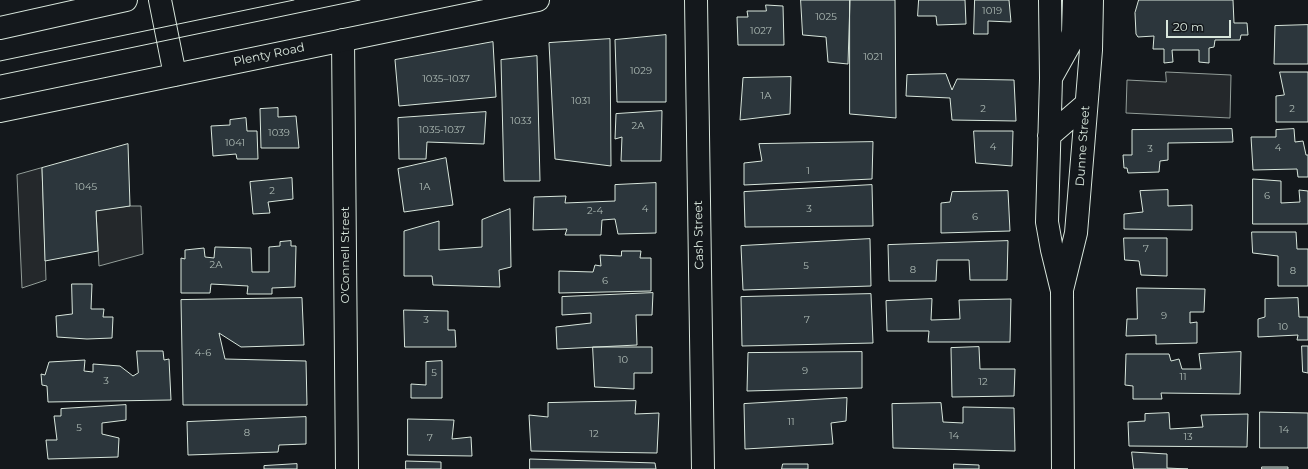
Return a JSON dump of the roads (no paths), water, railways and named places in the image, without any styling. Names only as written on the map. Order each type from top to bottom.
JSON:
[{"type":"main road","points":[[0,28],[126,0]]},
{"type":"main road","points":[[160,0],[175,75]]},
{"type":"main road","name":"Plenty Road","points":[[0,111],[538,0]]},
{"type":"main road","name":"Cash Street","points":[[696,0],[703,469]]},
{"type":"main road","name":"Dunne Street","points":[[1050,0],[1051,78],[1048,136],[1047,222],[1062,291],[1063,469]]},
{"type":"main road","points":[[1051,78],[1070,44],[1073,32],[1074,0]]},
{"type":"main road","name":"Dunne Street","points":[[1062,291],[1076,233],[1091,50],[1092,0]]},
{"type":"main road","name":"O'Connell Street","points":[[343,40],[347,469]]},
{"type":"main road","points":[[1048,136],[1086,104]]},
{"type":"tram line","points":[[0,61],[294,0]]},
{"type":"tram line","points":[[0,75],[360,0]]}]
